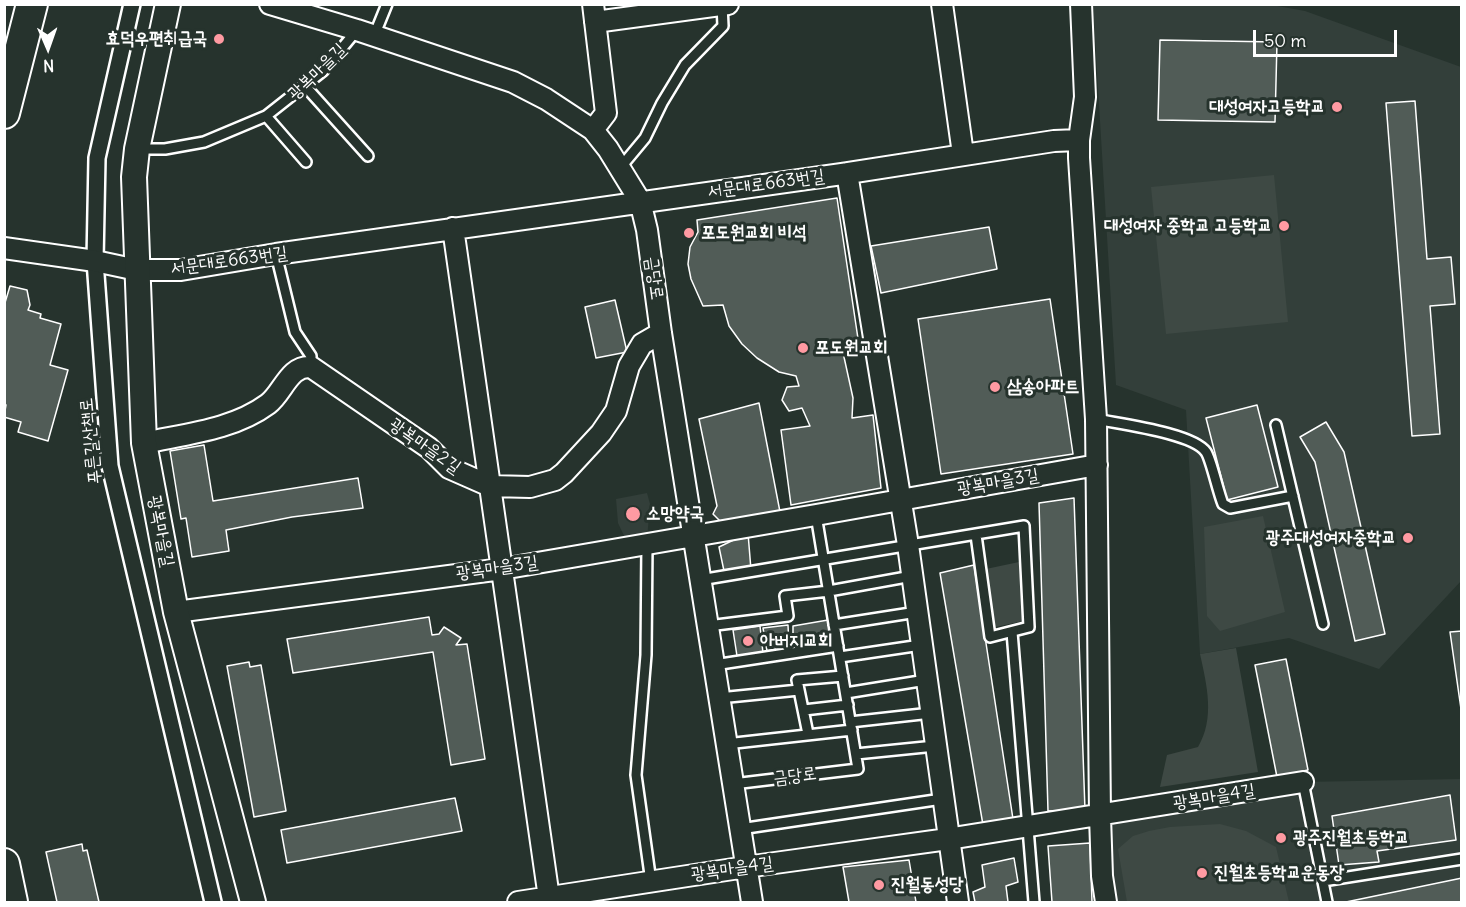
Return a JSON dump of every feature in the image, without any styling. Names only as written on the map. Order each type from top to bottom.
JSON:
[{"type":"main road","points":[[4,113],[32,4]]},
{"type":"main road","points":[[4,864],[12,903]]},
{"type":"street","name":"푸른길산책로","points":[[132,4],[97,158],[95,261],[110,466],[213,903]]},
{"type":"street","name":"광복마을길","points":[[168,4],[137,149],[134,177],[144,443],[177,612],[253,903]]},
{"type":"street","name":"금당로","points":[[270,4],[513,82],[546,99],[593,130],[640,201],[647,230],[661,333],[752,903]]},
{"type":"street","points":[[593,130],[606,113],[594,13],[728,4]]},
{"type":"street","points":[[942,4],[963,154]]},
{"type":"street","points":[[1081,4],[1085,97],[1079,140],[1096,419],[1101,876],[1106,903]]},
{"type":"street","name":"서문대로663번길","points":[[4,248],[95,261],[137,270],[181,270],[276,254],[847,173],[963,154],[1079,140]]},
{"type":"street","points":[[847,173],[908,545],[958,903]]},
{"type":"street","points":[[453,228],[549,898]]},
{"type":"street","name":"광복마을2길","points":[[311,367],[429,448],[449,468],[490,486],[530,487],[555,480],[601,433],[616,411],[629,366],[642,344],[661,333]]},
{"type":"street","points":[[144,443],[231,423],[255,412],[278,395],[292,373],[304,366],[311,367]]},
{"type":"street","name":"광복마을3길","points":[[177,612],[502,569],[1097,465]]},
{"type":"street","name":"광복마을4길","points":[[518,903],[746,867],[1100,816],[1303,782]]},
{"type":"lane","name":"광복마을길","points":[[137,149],[165,149],[204,142],[266,116],[305,86],[366,33],[387,4]]},
{"type":"lane","points":[[620,168],[645,138],[662,103],[685,65],[723,26],[722,5]]},
{"type":"lane","points":[[305,86],[368,156]]},
{"type":"lane","points":[[266,116],[306,162]]},
{"type":"lane","points":[[276,254],[295,332],[311,356],[311,367]]},
{"type":"lane","points":[[1096,419],[1188,439],[1206,452],[1219,496],[1223,504],[1230,508],[1293,496]]},
{"type":"lane","points":[[1276,425],[1323,624]]},
{"type":"lane","points":[[816,515],[856,754],[935,746]]},
{"type":"lane","points":[[700,580],[1024,526],[1029,627],[990,637],[976,535]]},
{"type":"lane","points":[[647,544],[646,655],[636,775],[651,882]]},
{"type":"lane","points":[[708,626],[788,616],[785,596],[829,591],[912,576]]},
{"type":"lane","points":[[834,625],[917,612]]},
{"type":"lane","points":[[1012,632],[1034,903]]},
{"type":"lane","points":[[714,665],[921,645]]},
{"type":"lane","points":[[846,693],[925,674]]},
{"type":"lane","points":[[808,734],[797,680],[843,676]]},
{"type":"lane","points":[[719,698],[800,690]]},
{"type":"lane","points":[[804,710],[848,705]]},
{"type":"lane","points":[[726,744],[808,734],[931,713]]},
{"type":"lane","name":"금당로","points":[[733,784],[858,768],[856,754]]},
{"type":"lane","points":[[1303,782],[1327,903]]},
{"type":"lane","points":[[740,829],[942,798]]},
{"type":"lane","points":[[1323,881],[1461,859]]},
{"type":"shaded area","name":"대성여자 중학교 고등학교","points":[[1093,5],[1272,5],[1305,11],[1461,67],[1461,581],[1379,669],[1289,638],[1200,654],[1186,410],[1116,385]]},
{"type":"shaded area","points":[[1274,175],[1288,322],[1166,334],[1151,187]]},
{"type":"shaded area","name":"소망약국","points":[[647,493],[650,504],[647,539],[627,542],[618,523],[616,499]]},
{"type":"shaded area","points":[[1263,516],[1285,612],[1220,631],[1207,616],[1204,527]]},
{"type":"shaded area","points":[[1019,562],[1023,621],[991,628],[986,569]]},
{"type":"shaded area","points":[[1236,648],[1258,772],[1160,787],[1167,755],[1198,747],[1203,736],[1208,702],[1200,654]]},
{"type":"shaded area","name":"광주진월초등학교","points":[[1461,779],[1461,902],[1106,902],[1100,816],[1303,782]]},
{"type":"shaded area","name":"진월초등학교운동장","points":[[1220,824],[1246,831],[1276,847],[1289,902],[1127,902],[1118,849],[1133,836],[1170,827]]},
{"type":"building","points":[[1160,40],[1277,42],[1275,122],[1158,120]]},
{"type":"building","points":[[1415,101],[1427,259],[1451,257],[1455,304],[1430,306],[1440,434],[1412,436],[1386,103]]},
{"type":"building","name":"포도원교회","points":[[837,198],[860,352],[844,357],[853,398],[852,418],[873,415],[881,488],[791,505],[781,430],[810,426],[802,408],[789,411],[782,400],[787,387],[799,386],[796,376],[779,372],[757,358],[742,344],[729,326],[723,305],[703,306],[691,279],[688,264],[690,247],[698,232],[697,220]]},
{"type":"building","points":[[989,227],[997,269],[881,293],[871,246]]},
{"type":"building","points":[[10,286],[27,290],[30,305],[28,310],[41,314],[40,318],[61,324],[50,365],[68,370],[48,441],[18,432],[21,422],[4,417],[6,405],[4,404],[4,306]]},
{"type":"building","name":"삼송아파트","points":[[1050,299],[1073,454],[941,474],[918,319]]},
{"type":"building","points":[[615,300],[627,352],[596,358],[585,307]]},
{"type":"building","points":[[759,403],[781,517],[728,529],[713,514],[717,506],[699,419]]},
{"type":"building","points":[[1257,405],[1278,487],[1227,500],[1206,418]]},
{"type":"building","points":[[1326,422],[1344,452],[1385,634],[1355,641],[1315,462],[1300,437]]},
{"type":"building","points":[[204,445],[213,501],[358,478],[363,508],[292,517],[226,530],[229,551],[192,557],[186,518],[181,519],[170,451]]},
{"type":"building","points":[[1074,498],[1085,810],[1048,811],[1039,503]]},
{"type":"building","points":[[748,533],[751,570],[724,571],[719,547]]},
{"type":"building","points":[[974,565],[1013,819],[983,825],[940,573]]},
{"type":"building","points":[[429,617],[432,635],[439,634],[444,627],[461,638],[456,645],[467,644],[485,759],[451,765],[433,652],[293,673],[287,639]]},
{"type":"building","points":[[828,620],[831,643],[793,647],[793,626]]},
{"type":"building","points":[[788,625],[789,647],[767,651],[763,628]]},
{"type":"building","name":"아버지교회","points":[[760,626],[763,653],[737,656],[733,630]]},
{"type":"building","points":[[1462,631],[1462,716],[1450,632]]},
{"type":"building","points":[[1286,659],[1308,770],[1277,777],[1255,665]]},
{"type":"building","points":[[249,662],[250,667],[261,665],[286,811],[254,817],[227,666]]},
{"type":"building","points":[[1450,795],[1456,840],[1377,851],[1379,862],[1339,865],[1332,816]]},
{"type":"building","points":[[455,798],[462,831],[287,863],[281,830]]},
{"type":"building","points":[[1090,843],[1092,902],[1052,902],[1048,846]]},
{"type":"building","points":[[82,844],[83,851],[87,850],[99,902],[57,902],[46,852]]},
{"type":"building","points":[[1014,858],[1018,882],[1006,886],[1008,902],[975,902],[973,892],[985,887],[982,865]]},
{"type":"building","name":"진월동성당","points":[[909,860],[916,902],[849,902],[843,867]]},
{"type":"building","points":[[1462,878],[1462,902],[1346,902]]},
{"type":"place","name":"효덕우편취급국","points":[[219,39]]},
{"type":"place","name":"대성여자고등학교","points":[[1337,107]]},
{"type":"place","name":"대성여자 중학교 고등학교","points":[[1284,226]]},
{"type":"place","name":"포도원교회 비석","points":[[689,233]]},
{"type":"place","name":"포도원교회","points":[[803,348]]},
{"type":"place","name":"삼송아파트","points":[[995,387]]},
{"type":"place","name":"소망약국","points":[[633,514]]},
{"type":"place","name":"광주대성여자중학교","points":[[1408,538]]},
{"type":"place","name":"아버지교회","points":[[748,641]]},
{"type":"place","name":"광주진월초등학교","points":[[1281,838]]},
{"type":"place","name":"진월초등학교운동장","points":[[1202,873]]},
{"type":"place","name":"진월동성당","points":[[879,885]]}]
